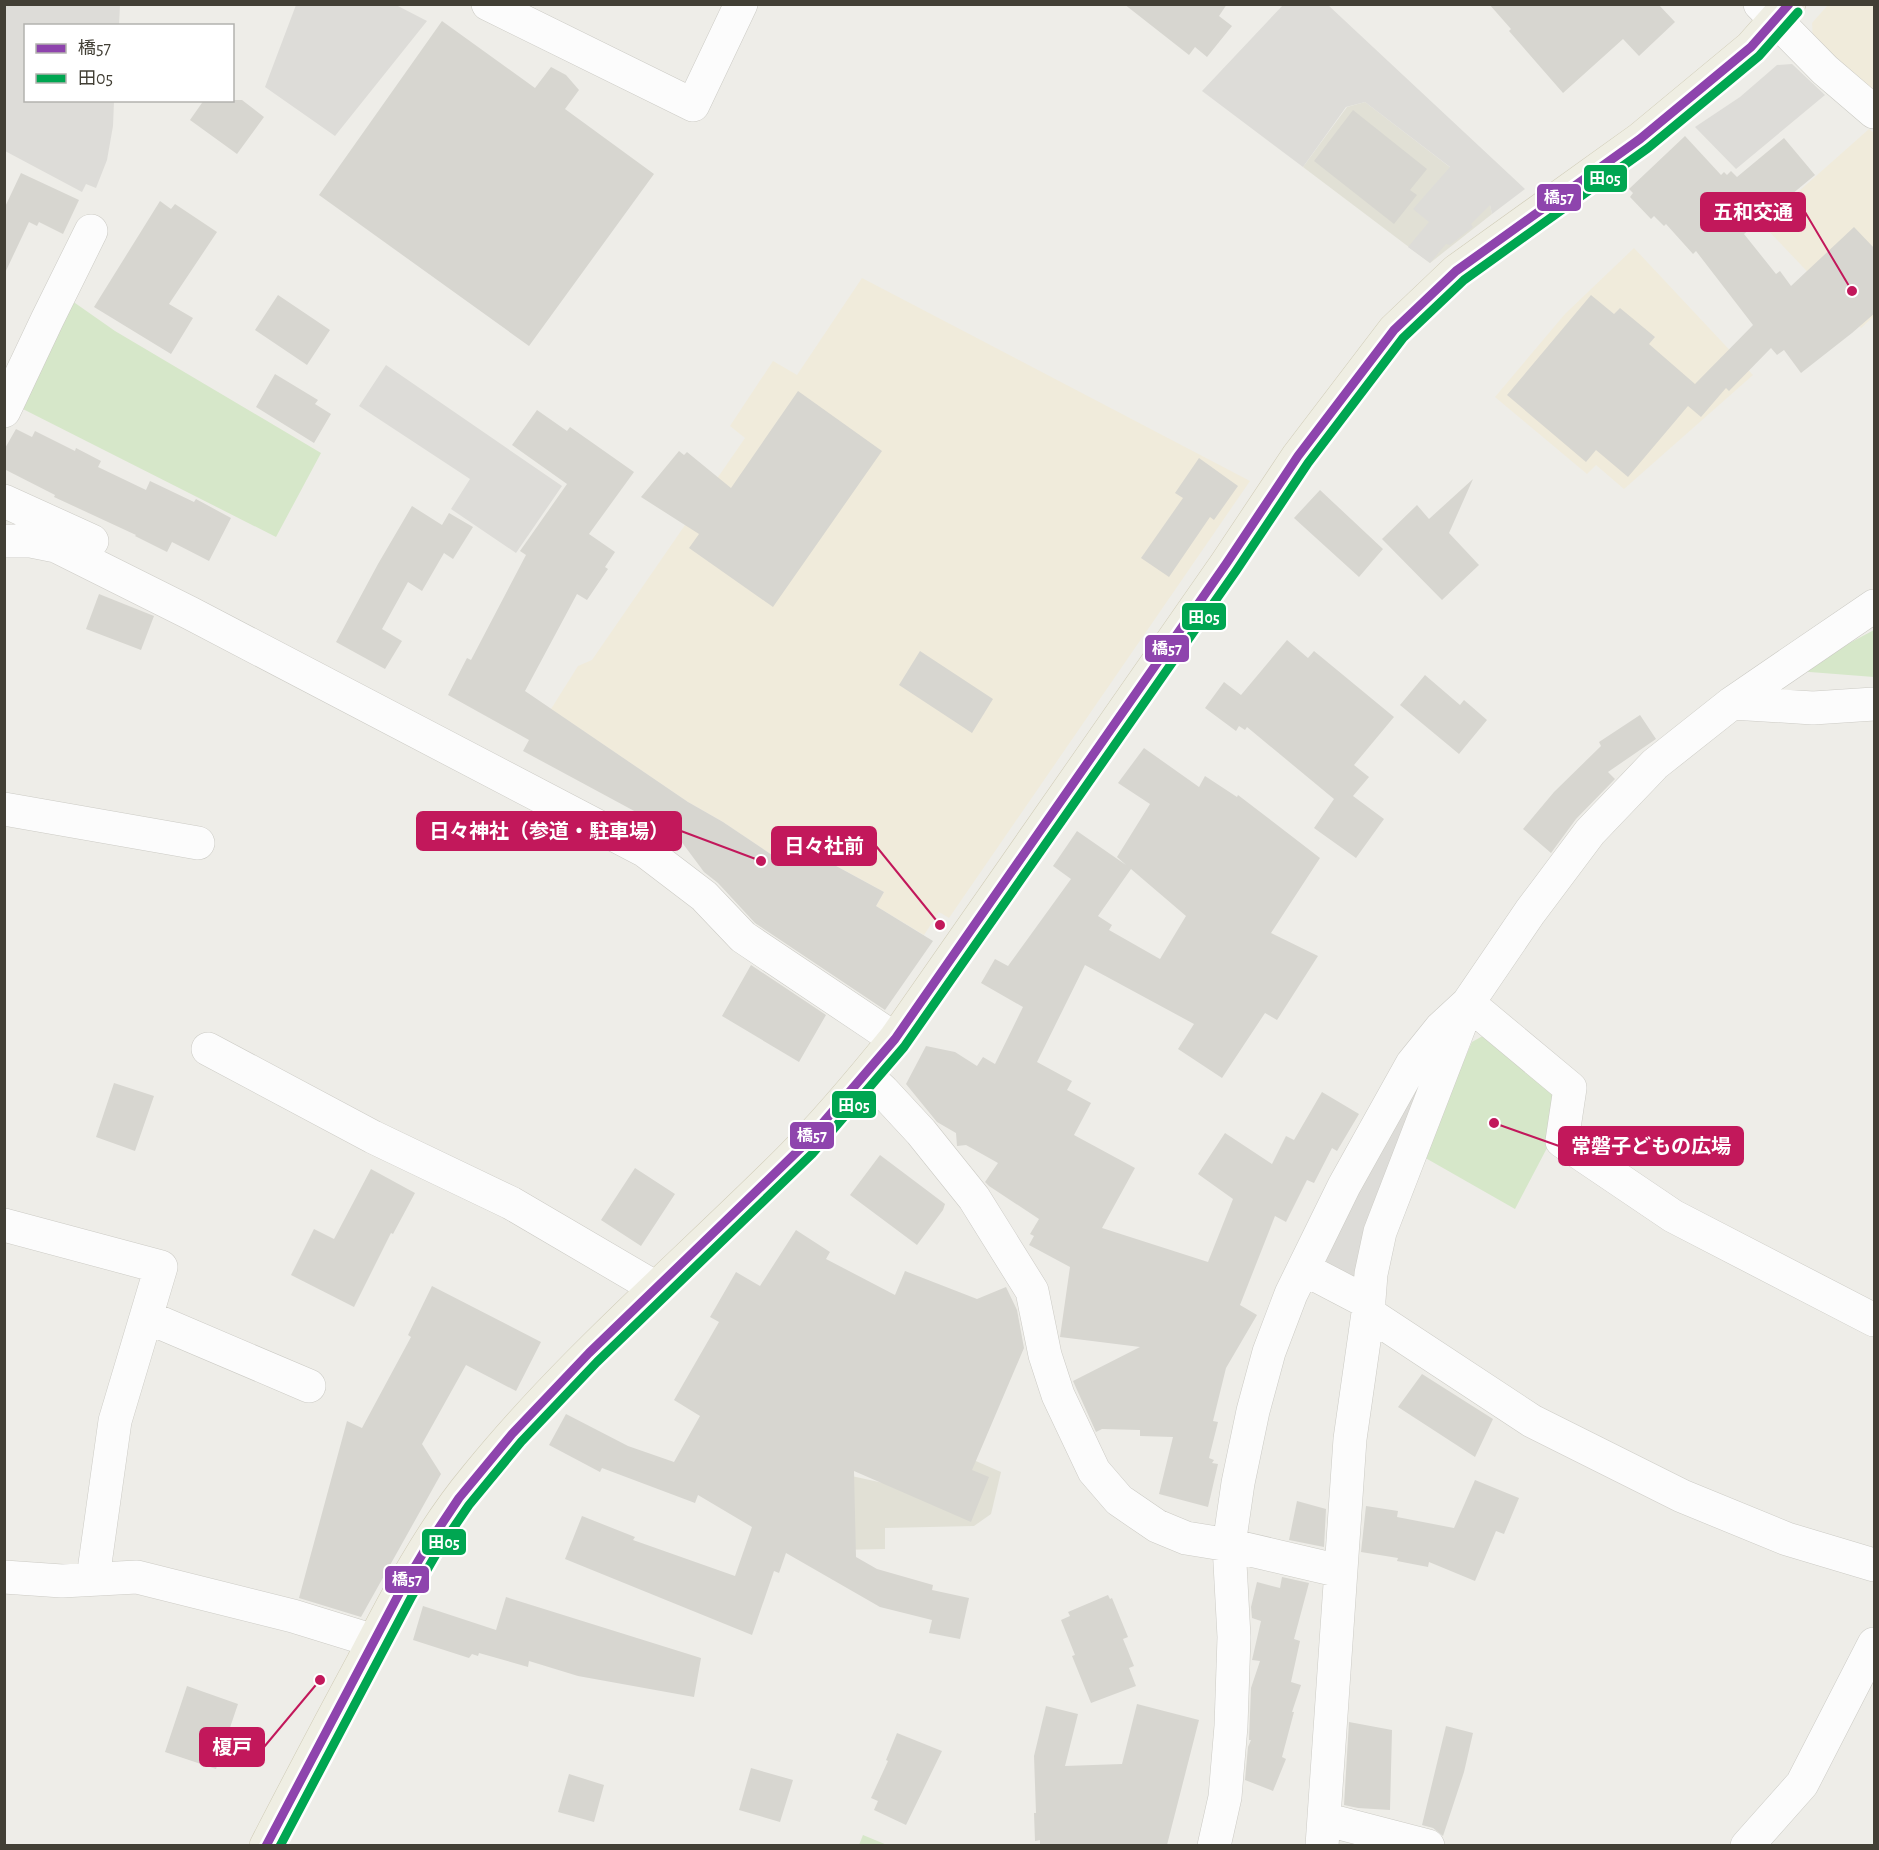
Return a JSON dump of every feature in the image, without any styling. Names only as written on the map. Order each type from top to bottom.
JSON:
[{"type":"main road","points":[[266,1845],[393,1605],[438,1530],[473,1479],[579,1362],[790,1159],[866,1075],[894,1039],[1212,584],[1298,456],[1394,330],[1456,271],[1640,139],[1751,47],[1775,10]]},
{"type":"street","points":[[488,4],[693,105],[741,4]]},
{"type":"street","points":[[1775,10],[1825,70],[1875,112]]},
{"type":"street","points":[[4,411],[91,231]]},
{"type":"street","points":[[4,501],[25,533],[195,602],[505,765],[645,851],[704,896],[743,937],[894,1039]]},
{"type":"street","points":[[1214,1845],[1225,1797],[1232,1726],[1234,1637],[1228,1545],[1249,1432],[1266,1362],[1291,1294],[1344,1186],[1412,1064],[1441,1028],[1468,1003],[1530,912],[1590,832],[1655,764],[1732,703],[1875,606]]},
{"type":"street","points":[[1732,703],[1814,708],[1875,704]]},
{"type":"street","points":[[4,809],[198,843]]},
{"type":"street","points":[[1428,1845],[1323,1832],[1350,1439],[1371,1274],[1380,1232],[1468,1003]]},
{"type":"street","points":[[1468,1003],[1570,1088],[1562,1141],[1673,1216],[1875,1320]]},
{"type":"street","points":[[207,1049],[373,1137],[511,1203],[656,1288]]},
{"type":"street","points":[[866,1075],[921,1132],[974,1198],[1032,1291],[1045,1354],[1058,1395],[1094,1471],[1119,1500],[1157,1526],[1186,1538],[1228,1545],[1340,1571]]},
{"type":"street","points":[[4,1226],[161,1267],[115,1421],[93,1578]]},
{"type":"street","points":[[1304,1269],[1368,1308],[1532,1421],[1671,1490],[1787,1539],[1875,1565]]},
{"type":"street","points":[[147,1317],[268,1382],[309,1386]]},
{"type":"street","points":[[4,1577],[62,1581],[137,1577],[292,1616],[374,1641]]},
{"type":"street","points":[[1747,1845],[1802,1784],[1875,1644]]},
{"type":"shaded area","points":[[1284,4],[1328,5],[1525,189],[1492,214],[1490,205],[1471,224],[1473,227],[1450,245],[1446,244],[1430,263],[1408,247],[1429,222],[1413,209],[1450,167],[1365,102],[1346,107],[1303,167],[1202,91]]},
{"type":"shaded area","points":[[4,5],[120,5],[119,24],[24,24],[24,102],[114,102],[113,126],[107,160],[96,188],[86,184],[82,192],[5,151]]},
{"type":"shaded area","points":[[296,5],[396,5],[427,21],[335,136],[265,87]]},
{"type":"shaded area","points":[[1828,5],[1874,5],[1874,98],[1813,41],[1812,23]]},
{"type":"shaded area","points":[[1792,64],[1825,95],[1736,169],[1695,127],[1740,97],[1777,65]]},
{"type":"shaded area","points":[[1365,102],[1451,168],[1490,205],[1492,214],[1430,263],[1303,167],[1347,107]]},
{"type":"shaded area","points":[[1869,129],[1874,133],[1874,316],[1861,328],[1762,224]]},
{"type":"shaded area","points":[[1634,248],[1753,375],[1624,489],[1596,465],[1587,474],[1495,397],[1565,314]]},
{"type":"shaded area","points":[[862,278],[1250,481],[949,918],[939,912],[924,935],[876,906],[884,892],[782,836],[772,855],[688,802],[551,709],[578,666],[592,660],[745,438],[730,426],[773,361],[797,375]]},
{"type":"shaded area","points":[[386,365],[562,486],[516,553],[451,509],[470,479],[359,406]]},
{"type":"shaded area","points":[[1427,1074],[1354,1286],[1321,1267],[1378,1143]]},
{"type":"shaded area","points":[[921,1437],[1001,1472],[991,1514],[974,1526],[885,1528],[885,1549],[786,1551],[806,1466],[897,1486]]},
{"type":"green space","points":[[65,296],[115,331],[321,453],[276,537],[15,405]]},
{"type":"green space","points":[[1874,630],[1874,677],[1797,671]]},
{"type":"green space","points":[[1488,1033],[1556,1098],[1547,1148],[1515,1209],[1422,1156],[1472,1042]]},
{"type":"green space","points":[[863,1835],[887,1845],[859,1845]]},
{"type":"building","points":[[1124,4],[1227,4],[1219,16],[1232,26],[1207,57],[1195,47],[1189,55]]},
{"type":"building","points":[[1489,4],[1658,4],[1675,22],[1639,56],[1623,39],[1563,93],[1509,31],[1511,29]]},
{"type":"building","points":[[442,21],[535,88],[551,67],[566,75],[579,90],[565,109],[654,174],[529,346],[319,195]]},
{"type":"building","points":[[234,100],[242,100],[264,117],[237,154],[190,120],[203,102],[234,102]]},
{"type":"building","points":[[1353,110],[1427,169],[1410,190],[1417,195],[1394,224],[1314,161]]},
{"type":"building","points":[[1685,136],[1721,175],[1724,172],[1727,175],[1731,171],[1737,177],[1784,138],[1815,175],[1744,234],[1776,274],[1780,271],[1791,286],[1854,227],[1875,249],[1875,313],[1801,373],[1784,350],[1777,355],[1771,348],[1729,391],[1726,388],[1701,417],[1688,406],[1628,477],[1596,450],[1586,462],[1507,395],[1591,295],[1614,314],[1620,308],[1655,337],[1649,344],[1695,384],[1753,325],[1696,251],[1693,254],[1666,224],[1664,226],[1654,216],[1651,219],[1630,197],[1633,193],[1629,189]]},
{"type":"building","points":[[21,173],[79,200],[63,234],[39,222],[37,226],[29,222],[4,275],[4,209]]},
{"type":"building","points":[[160,201],[171,209],[175,204],[217,232],[169,304],[193,318],[171,354],[94,307]]},
{"type":"building","points":[[278,295],[330,330],[307,365],[255,330]]},
{"type":"building","points":[[275,374],[318,400],[315,404],[331,414],[314,443],[256,407]]},
{"type":"building","points":[[798,391],[882,451],[773,607],[689,548],[699,534],[641,497],[679,451],[684,455],[687,452],[731,488]]},
{"type":"building","points":[[537,410],[567,431],[570,427],[634,472],[589,534],[615,552],[605,567],[608,569],[587,600],[577,594],[525,691],[688,802],[772,855],[781,836],[884,892],[876,906],[933,941],[885,1010],[755,923],[718,883],[704,872],[675,833],[523,751],[529,740],[448,695],[467,658],[471,660],[526,555],[520,551],[567,484],[512,445]]},
{"type":"building","points":[[16,429],[32,437],[35,431],[75,451],[76,448],[101,461],[98,467],[146,490],[150,481],[194,502],[196,499],[231,518],[209,561],[172,542],[167,552],[54,497],[55,495],[4,469],[4,450]]},
{"type":"building","points":[[1199,458],[1238,486],[1214,520],[1210,517],[1169,577],[1141,558],[1183,498],[1175,493]]},
{"type":"building","points":[[1473,479],[1449,533],[1479,565],[1442,600],[1382,539],[1417,505],[1429,519]]},
{"type":"building","points":[[1320,490],[1383,549],[1359,577],[1294,518]]},
{"type":"building","points":[[412,506],[442,525],[449,513],[473,527],[453,559],[444,553],[422,591],[408,582],[382,629],[402,641],[385,669],[336,642]]},
{"type":"building","points":[[99,594],[154,616],[141,650],[86,629]]},
{"type":"building","points":[[1287,640],[1308,658],[1314,651],[1394,717],[1354,765],[1369,777],[1353,796],[1384,819],[1356,858],[1314,828],[1334,799],[1247,727],[1245,730],[1239,726],[1236,731],[1205,708],[1224,682],[1241,695]]},
{"type":"building","points":[[920,651],[993,699],[972,733],[899,685]]},
{"type":"building","points":[[1425,675],[1460,705],[1464,700],[1487,720],[1459,754],[1400,705]]},
{"type":"building","points":[[1640,715],[1656,739],[1608,772],[1615,779],[1576,819],[1551,853],[1523,829],[1554,792],[1601,746],[1599,742]]},
{"type":"building","points":[[1144,748],[1199,787],[1205,776],[1237,797],[1238,795],[1320,858],[1271,933],[1318,956],[1277,1020],[1265,1013],[1222,1078],[1178,1049],[1194,1024],[1085,965],[1037,1062],[1072,1081],[1067,1090],[1091,1103],[1074,1135],[1135,1168],[1102,1228],[1208,1262],[1233,1199],[1198,1174],[1225,1133],[1272,1164],[1286,1136],[1294,1140],[1322,1092],[1359,1114],[1337,1151],[1332,1148],[1314,1183],[1307,1180],[1286,1222],[1275,1216],[1240,1305],[1257,1315],[1226,1368],[1213,1421],[1218,1422],[1209,1458],[1214,1460],[1212,1463],[1218,1464],[1208,1507],[1159,1494],[1173,1437],[1140,1436],[1140,1430],[1102,1429],[1096,1432],[1073,1381],[1140,1347],[1060,1337],[1070,1267],[1029,1245],[1034,1236],[1030,1234],[1039,1219],[985,1182],[998,1163],[966,1145],[957,1146],[956,1133],[937,1122],[906,1084],[926,1046],[955,1052],[977,1066],[983,1057],[995,1064],[1023,1007],[981,983],[995,959],[1008,966],[1071,879],[1053,866],[1077,831],[1126,865],[1117,857],[1150,804],[1118,783]],"holes":[[[1131,869],[1186,916],[1160,959],[1109,930],[1112,925],[1098,916]]]},
{"type":"building","points":[[751,965],[826,1015],[799,1062],[722,1016]]},
{"type":"building","points":[[114,1083],[154,1096],[135,1151],[96,1137]]},
{"type":"building","points":[[880,1155],[945,1204],[917,1245],[850,1195]]},
{"type":"building","points":[[635,1168],[675,1194],[641,1246],[601,1220]]},
{"type":"building","points":[[371,1169],[415,1193],[393,1234],[391,1233],[354,1307],[291,1275],[314,1229],[334,1239]]},
{"type":"building","points":[[796,1230],[830,1252],[826,1259],[895,1295],[905,1271],[977,1299],[1006,1287],[1017,1310],[1024,1348],[972,1470],[989,1477],[971,1522],[854,1471],[856,1557],[877,1569],[933,1585],[932,1590],[969,1598],[960,1639],[929,1633],[932,1620],[880,1607],[786,1553],[779,1573],[774,1571],[752,1635],[565,1559],[582,1516],[635,1537],[633,1540],[735,1576],[752,1527],[698,1495],[695,1503],[602,1468],[600,1472],[549,1445],[566,1414],[628,1446],[674,1462],[700,1416],[674,1400],[719,1322],[710,1317],[736,1272],[760,1286]]},
{"type":"building","points":[[432,1286],[541,1342],[516,1391],[466,1365],[422,1444],[441,1474],[361,1617],[299,1598],[347,1421],[362,1428],[411,1337],[408,1335]]},
{"type":"building","points":[[1422,1374],[1493,1419],[1475,1457],[1398,1407]]},
{"type":"building","points":[[1475,1480],[1519,1498],[1504,1534],[1496,1531],[1475,1581],[1429,1562],[1428,1567],[1397,1561],[1398,1558],[1361,1552],[1366,1506],[1398,1511],[1397,1517],[1454,1528]]},
{"type":"building","points":[[1297,1501],[1326,1509],[1324,1547],[1289,1540]]},
{"type":"building","points":[[1282,1577],[1309,1583],[1294,1639],[1300,1641],[1291,1682],[1301,1685],[1292,1712],[1294,1712],[1282,1757],[1286,1759],[1273,1791],[1245,1780],[1248,1747],[1251,1740],[1249,1740],[1251,1688],[1260,1661],[1252,1660],[1261,1621],[1252,1618],[1251,1607],[1257,1582],[1280,1588]]},
{"type":"building","points":[[1108,1595],[1110,1599],[1112,1598],[1128,1637],[1123,1639],[1134,1666],[1129,1668],[1136,1686],[1091,1703],[1072,1656],[1075,1655],[1061,1620],[1070,1616],[1068,1612]]},
{"type":"building","points":[[506,1597],[701,1658],[694,1697],[578,1676],[529,1661],[528,1667],[479,1653],[478,1656],[472,1654],[469,1658],[413,1640],[423,1606],[496,1630]]},
{"type":"building","points":[[187,1686],[238,1704],[216,1769],[165,1752]]},
{"type":"building","points":[[1137,1704],[1199,1720],[1167,1845],[1040,1845],[1040,1840],[1035,1841],[1034,1756],[1046,1706],[1078,1714],[1065,1766],[1122,1764]]},
{"type":"building","points":[[1349,1722],[1392,1730],[1390,1810],[1344,1805]]},
{"type":"building","points":[[1446,1726],[1473,1733],[1464,1772],[1443,1836],[1433,1828],[1422,1825]]},
{"type":"building","points":[[897,1733],[942,1751],[906,1825],[874,1810],[878,1801],[871,1798],[888,1761],[886,1760]]},
{"type":"building","points":[[751,1768],[793,1780],[780,1822],[739,1810]]},
{"type":"building","points":[[569,1774],[604,1785],[594,1822],[558,1812]]},
{"type":"transit line","name":"橋57","points":[[266,1846],[401,1590],[459,1498],[512,1434],[589,1353],[803,1146],[895,1039],[1226,564],[1298,456],[1394,330],[1456,271],[1640,139],[1751,47],[1789,4]]},
{"type":"transit line","name":"田05","points":[[280,1846],[412,1596],[439,1549],[469,1505],[521,1442],[597,1362],[812,1154],[904,1047],[1236,571],[1308,463],[1403,338],[1464,280],[1648,148],[1759,56],[1798,12]]},
{"type":"place","name":"五和交通","points":[[1852,291]]},
{"type":"place","name":"日々神社（参道・駐車場）","points":[[761,861]]},
{"type":"place","name":"日々社前","points":[[940,925]]},
{"type":"place","name":"常磐子どもの広場","points":[[1494,1123]]},
{"type":"place","name":"榎戸","points":[[320,1680]]}]
